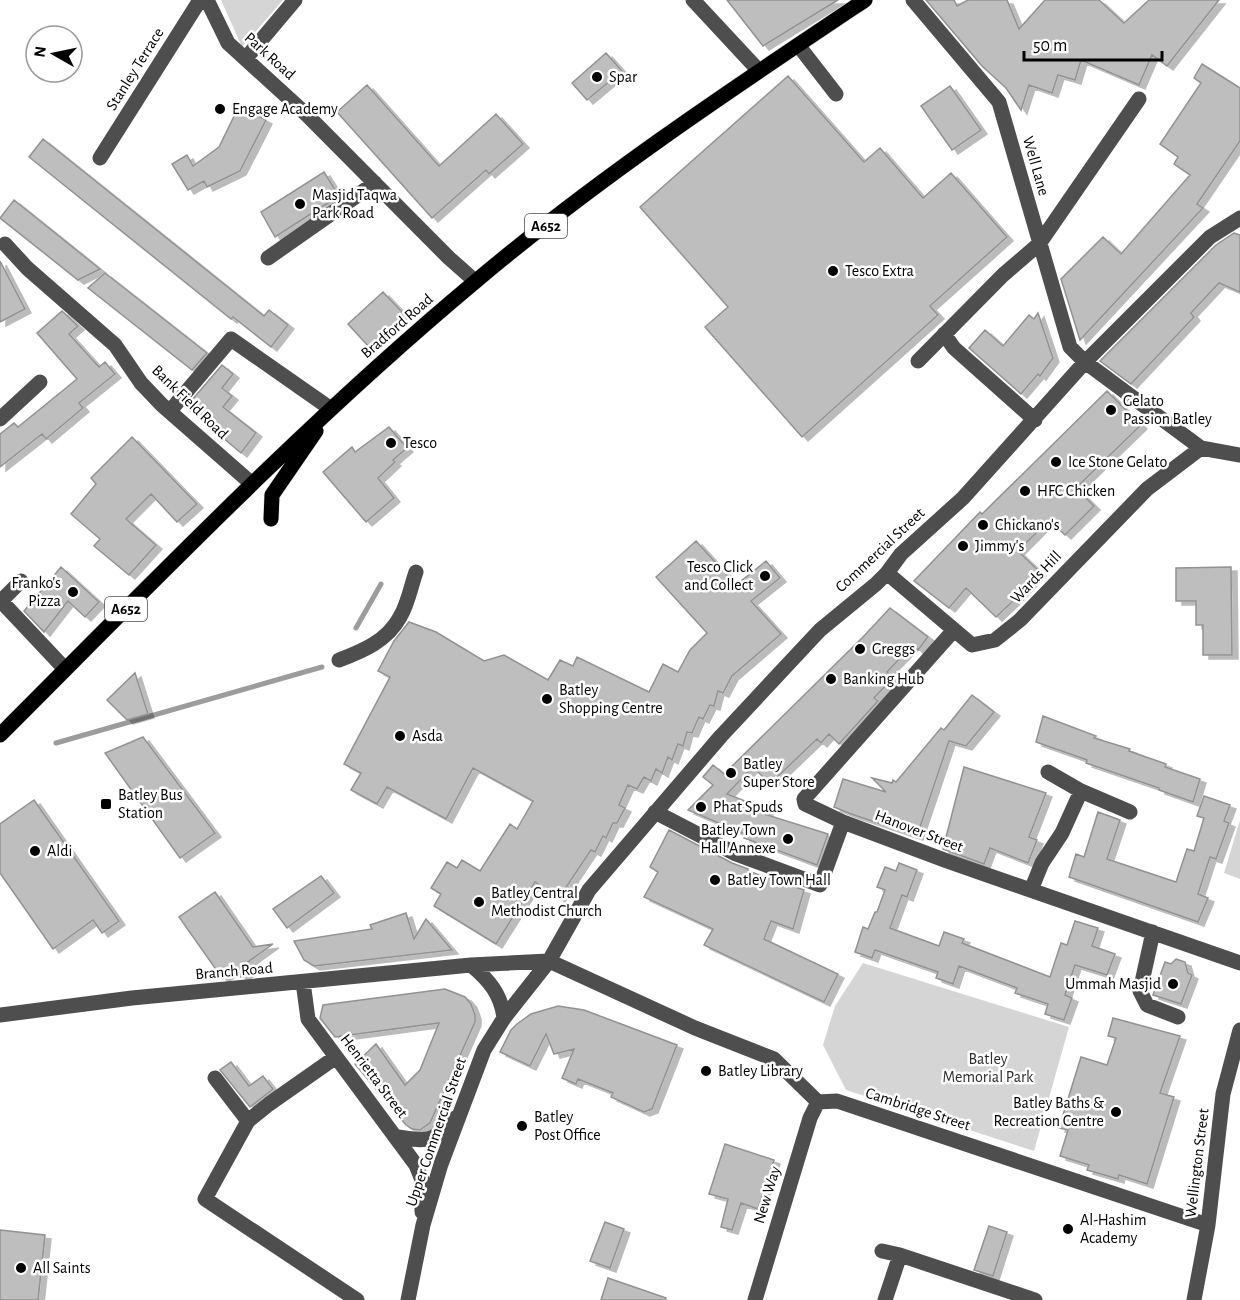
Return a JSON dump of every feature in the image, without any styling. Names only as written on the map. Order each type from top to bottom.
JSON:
[{"type":"main road","name":"Bradford Road","points":[[0,735],[251,483],[475,281],[584,196],[759,71],[865,0]]},
{"type":"main road","points":[[271,519],[272,495],[331,409]]},
{"type":"street","name":"Stanley Terrace","points":[[100,158],[200,0]]},
{"type":"street","name":"Park Road","points":[[207,0],[228,43],[308,115],[448,258],[475,281]]},
{"type":"street","points":[[246,58],[295,0]]},
{"type":"street","points":[[693,0],[759,71]]},
{"type":"street","name":"Well Lane","points":[[913,0],[999,102],[1070,347],[1085,362],[1201,448]]},
{"type":"street","points":[[798,45],[836,94]]},
{"type":"street","points":[[918,361],[1003,275],[1039,244],[1139,99]]},
{"type":"street","points":[[268,258],[375,183]]},
{"type":"street","name":"Commercial Street","points":[[549,961],[589,890],[721,736],[820,630],[887,573],[901,554],[963,498],[1085,362],[1210,237],[1240,218]]},
{"type":"street","name":"Bank Field Road","points":[[5,244],[27,268],[115,345],[141,383],[251,483]]},
{"type":"street","points":[[944,334],[954,348],[1035,420]]},
{"type":"street","points":[[170,411],[231,339],[331,409]]},
{"type":"street","points":[[0,419],[40,382]]},
{"type":"street","points":[[1201,448],[1240,455]]},
{"type":"street","name":"Wards Hill","points":[[887,573],[972,645],[995,640],[1020,620],[1147,489],[1201,448]]},
{"type":"street","points":[[339,660],[358,653],[382,639],[400,617],[416,572]]},
{"type":"street","points":[[21,581],[1,601],[65,669]]},
{"type":"street","name":"Hanover Street","points":[[954,630],[804,800],[805,804],[843,822],[1240,963]]},
{"type":"street","points":[[1048,772],[1082,791],[1130,812]]},
{"type":"street","points":[[1031,890],[1042,863],[1062,833],[1082,791]]},
{"type":"street","points":[[655,812],[736,854],[820,885],[843,822]]},
{"type":"street","points":[[1153,932],[1140,991],[1147,1005],[1178,1017]]},
{"type":"street","points":[[549,961],[667,1015],[774,1059],[818,1102]]},
{"type":"street","name":"Branch Road","points":[[0,1015],[132,998],[471,965],[549,961]]},
{"type":"street","name":"Upper Commercial Street","points":[[408,1300],[423,1225],[459,1113],[484,1050],[504,1018],[549,961]]},
{"type":"street","points":[[471,965],[484,976],[497,993],[504,1018]]},
{"type":"street","name":"Henrietta Street","points":[[303,982],[308,1018],[398,1137],[416,1165],[422,1180],[423,1225]]},
{"type":"street","name":"Wellington Street","points":[[1194,1300],[1208,1225],[1223,1094],[1240,1030]]},
{"type":"street","points":[[336,1057],[248,1121],[205,1199],[357,1300]]},
{"type":"street","points":[[215,1078],[248,1121]]},
{"type":"street","name":"Cambridge Street","points":[[818,1102],[837,1101],[1208,1225]]},
{"type":"street","name":"New Way","points":[[755,1300],[810,1118],[818,1102]]},
{"type":"street","points":[[398,1137],[425,1141],[441,1133],[459,1113]]},
{"type":"street","points":[[882,1251],[1035,1300]]},
{"type":"street","points":[[885,1300],[900,1255]]},
{"type":"green space","points":[[221,0],[283,0],[242,47]]},
{"type":"green space","points":[[1240,820],[1240,879],[1224,873]]},
{"type":"green space","name":"Batley Memorial Park","points":[[863,963],[1069,1027],[1034,1151],[846,1090],[823,1045],[835,1006]]},
{"type":"building","points":[[727,0],[838,0],[763,46]]},
{"type":"building","points":[[926,0],[954,0],[957,6],[968,0],[1007,0],[1019,29],[1045,0],[1099,0],[1124,23],[1149,0],[1219,0],[1167,66],[1152,55],[1139,85],[1081,60],[1075,80],[1058,75],[1052,93],[1029,85],[1021,110],[1006,88],[982,66]]},
{"type":"building","name":"Spar","points":[[606,53],[622,71],[587,100],[572,83]]},
{"type":"building","points":[[1202,64],[1240,88],[1240,141],[1197,204],[1203,208],[1080,340],[1061,279],[1103,237],[1121,254],[1190,175],[1174,164],[1178,157],[1160,144],[1201,83],[1194,78]]},
{"type":"building","name":"Tesco Extra","points":[[788,76],[864,162],[880,148],[923,198],[951,173],[1007,237],[930,306],[938,315],[802,437],[705,327],[728,307],[640,207]]},
{"type":"building","points":[[367,85],[439,166],[496,114],[523,144],[489,174],[486,170],[432,218],[337,112]]},
{"type":"building","points":[[950,86],[981,130],[952,150],[921,106]]},
{"type":"building","points":[[239,106],[266,120],[240,171],[207,187],[204,181],[188,190],[172,164],[187,155],[193,166],[219,147]]},
{"type":"building","points":[[43,139],[264,316],[269,310],[288,325],[271,347],[233,317],[231,319],[29,157]]},
{"type":"building","name":"Masjid Taqwa Park Road","points":[[324,172],[339,196],[275,237],[261,212]]},
{"type":"building","points":[[14,200],[100,269],[78,280],[0,218]]},
{"type":"building","points":[[1234,233],[1240,235],[1240,292],[1219,283],[1191,313],[1194,317],[1131,384],[1100,361],[1216,245]]},
{"type":"building","points":[[0,261],[25,309],[0,322]]},
{"type":"building","points":[[105,273],[207,353],[192,370],[88,288]]},
{"type":"building","points":[[383,292],[404,314],[369,347],[348,324]]},
{"type":"building","points":[[62,311],[78,326],[69,334],[99,367],[105,362],[115,374],[79,403],[83,408],[46,439],[42,434],[0,467],[0,434],[14,423],[18,427],[77,379],[37,333]]},
{"type":"building","points":[[1038,313],[1053,358],[1040,376],[1038,374],[1021,394],[969,348],[985,330],[1003,346],[1029,315],[1034,319]]},
{"type":"building","points":[[222,365],[233,374],[222,388],[232,396],[223,407],[256,433],[241,453],[186,407]]},
{"type":"building","points":[[1107,391],[1141,425],[1076,488],[1094,506],[1065,535],[1049,520],[1018,551],[1040,572],[1011,603],[996,617],[966,588],[949,608],[914,581],[980,512],[982,514]]},
{"type":"building","points":[[389,427],[407,448],[378,478],[394,498],[366,522],[323,472],[352,447],[355,452]]},
{"type":"building","points":[[132,437],[197,504],[177,522],[151,494],[126,519],[156,545],[129,575],[94,546],[100,539],[71,514],[96,484],[91,478]]},
{"type":"building","name":"Batley Shopping Centre","points":[[696,541],[736,585],[766,561],[780,578],[751,601],[781,634],[732,676],[723,693],[718,691],[714,706],[710,705],[703,719],[699,717],[692,733],[687,732],[683,746],[678,744],[672,760],[668,757],[662,773],[656,769],[651,781],[644,777],[637,789],[628,785],[619,805],[625,808],[617,823],[613,823],[606,838],[603,836],[595,852],[591,850],[559,898],[535,882],[496,944],[434,906],[441,894],[431,888],[447,862],[457,868],[462,860],[480,871],[510,824],[517,829],[533,801],[473,768],[446,819],[387,787],[377,804],[351,790],[361,773],[344,764],[390,677],[378,671],[394,641],[409,622],[436,632],[484,661],[504,655],[548,680],[560,660],[573,666],[577,657],[649,692],[663,664],[678,672],[690,650],[707,633],[656,577]]},
{"type":"building","points":[[61,567],[99,602],[85,617],[68,601],[44,632],[24,611]]},
{"type":"building","points":[[1231,567],[1232,655],[1203,655],[1203,625],[1196,625],[1196,601],[1176,601],[1176,568]]},
{"type":"building","points":[[890,608],[928,637],[918,650],[913,645],[887,672],[893,678],[874,698],[878,701],[839,744],[829,734],[821,743],[817,739],[770,784],[753,767],[727,794],[768,810],[764,814],[828,834],[817,865],[744,838],[747,835],[688,810],[713,785],[703,777],[713,765],[724,774]]},
{"type":"building","points":[[135,673],[148,714],[127,720],[107,700]]},
{"type":"building","points":[[972,695],[994,712],[966,746],[949,741],[917,836],[834,807],[843,779],[886,792],[872,778],[896,782],[941,728],[944,730]]},
{"type":"building","points":[[1043,716],[1096,736],[1094,738],[1130,749],[1129,751],[1166,764],[1165,767],[1200,779],[1193,802],[1036,742]]},
{"type":"building","points":[[143,737],[215,833],[180,858],[105,753]]},
{"type":"building","points":[[964,767],[1046,793],[1029,837],[1037,840],[1028,863],[990,848],[984,864],[943,849]]},
{"type":"building","points":[[1204,796],[1230,805],[1224,821],[1229,823],[1216,859],[1210,857],[1198,894],[1208,898],[1198,922],[1069,877],[1076,854],[1084,857],[1098,812],[1120,820],[1107,859],[1176,882],[1187,849],[1194,851],[1204,818],[1197,816]]},
{"type":"building","name":"Aldi","points":[[34,800],[119,921],[102,933],[93,920],[53,949],[0,873],[0,824]]},
{"type":"building","points":[[669,830],[748,871],[804,890],[793,929],[771,921],[764,939],[838,974],[824,1002],[704,945],[713,929],[644,897],[658,872],[650,867]]},
{"type":"building","points":[[899,863],[917,870],[907,897],[902,895],[890,928],[939,946],[944,932],[964,939],[962,943],[1050,977],[1061,943],[1067,945],[1075,921],[1098,928],[1092,946],[1115,954],[1107,975],[1075,965],[1065,995],[1072,998],[1064,1020],[1045,1014],[1048,1004],[1015,993],[1017,988],[959,966],[953,984],[936,978],[938,972],[875,950],[872,958],[855,952],[863,927],[868,929],[885,890],[877,887],[885,867],[896,871]]},
{"type":"building","points":[[321,876],[334,893],[287,928],[273,909]]},
{"type":"building","points":[[215,892],[253,947],[273,944],[248,962],[253,969],[241,977],[236,969],[222,978],[179,917]]},
{"type":"building","points":[[406,913],[414,939],[426,919],[452,950],[314,966],[304,960],[294,941],[372,929],[370,925]]},
{"type":"building","name":"Ummah Masjid","points":[[1176,959],[1185,962],[1188,973],[1192,975],[1181,1004],[1153,995],[1165,962],[1171,964]]},
{"type":"building","points":[[445,989],[465,997],[471,1004],[475,1022],[430,1123],[420,1130],[412,1129],[406,1125],[355,1064],[376,1044],[405,1085],[420,1070],[439,1023],[335,1037],[320,1018],[323,1005]]},
{"type":"building","points":[[558,1006],[584,1010],[677,1045],[652,1109],[644,1112],[611,1097],[613,1093],[578,1079],[576,1084],[562,1078],[574,1049],[554,1054],[546,1034],[530,1066],[500,1052],[511,1030],[517,1024],[531,1014]]},
{"type":"building","name":"Batley Baths & Recreation Centre","points":[[1113,1018],[1180,1036],[1160,1093],[1174,1097],[1147,1184],[1119,1175],[1118,1179],[1087,1170],[1089,1165],[1060,1156],[1068,1130],[1059,1128],[1081,1057],[1107,1065],[1116,1038],[1108,1036]]},
{"type":"building","points":[[231,1062],[249,1086],[263,1076],[273,1089],[250,1107],[220,1070]]},
{"type":"building","points":[[725,1144],[774,1160],[758,1209],[741,1203],[732,1230],[721,1227],[728,1199],[709,1194]]},
{"type":"building","points":[[605,1222],[624,1229],[610,1268],[590,1261]]},
{"type":"building","points":[[989,1226],[1007,1232],[993,1276],[974,1270]]},
{"type":"building","name":"All Saints","points":[[0,1230],[45,1235],[38,1300],[0,1300]]},
{"type":"building","points":[[608,1278],[666,1298],[665,1300],[601,1300]]},
{"type":"waterway","points":[[356,628],[381,584]]},
{"type":"waterway","points":[[56,743],[322,667]]},
{"type":"place","name":"Spar","points":[[597,77]]},
{"type":"place","name":"Engage Academy","points":[[220,109]]},
{"type":"place","name":"Masjid Taqwa Park Road","points":[[300,204]]},
{"type":"place","name":"Tesco Extra","points":[[833,271]]},
{"type":"place","name":"Gelato Passion Batley","points":[[1111,410]]},
{"type":"place","name":"Tesco","points":[[391,443]]},
{"type":"place","name":"Ice Stone Gelato","points":[[1056,462]]},
{"type":"place","name":"HFC Chicken","points":[[1025,491]]},
{"type":"place","name":"Chickano's","points":[[983,525]]},
{"type":"place","name":"Jimmy's","points":[[963,546]]},
{"type":"place","name":"Tesco Click and Collect","points":[[765,576]]},
{"type":"place","name":"Franko's Pizza","points":[[73,592]]},
{"type":"place","name":"Greggs","points":[[860,649]]},
{"type":"place","name":"Banking Hub","points":[[831,679]]},
{"type":"place","name":"Batley Shopping Centre","points":[[547,699]]},
{"type":"place","name":"Asda","points":[[400,736]]},
{"type":"place","name":"Batley Super Store","points":[[731,773]]},
{"type":"place","name":"Batley Bus Station","points":[[106,804]]},
{"type":"place","name":"Phat Spuds","points":[[701,807]]},
{"type":"place","name":"Batley Town Hall Annexe","points":[[788,839]]},
{"type":"place","name":"Aldi","points":[[35,851]]},
{"type":"place","name":"Batley Town Hall","points":[[715,880]]},
{"type":"place","name":"Batley Central Methodist Church","points":[[479,902]]},
{"type":"place","name":"Ummah Masjid","points":[[1173,984]]},
{"type":"place","name":"Batley Library","points":[[706,1071]]},
{"type":"place","name":"Batley Baths & Recreation Centre","points":[[1116,1112]]},
{"type":"place","name":"Batley Post Office","points":[[522,1126]]},
{"type":"place","name":"Al-Hashim Academy","points":[[1068,1229]]},
{"type":"place","name":"All Saints","points":[[21,1268]]}]
